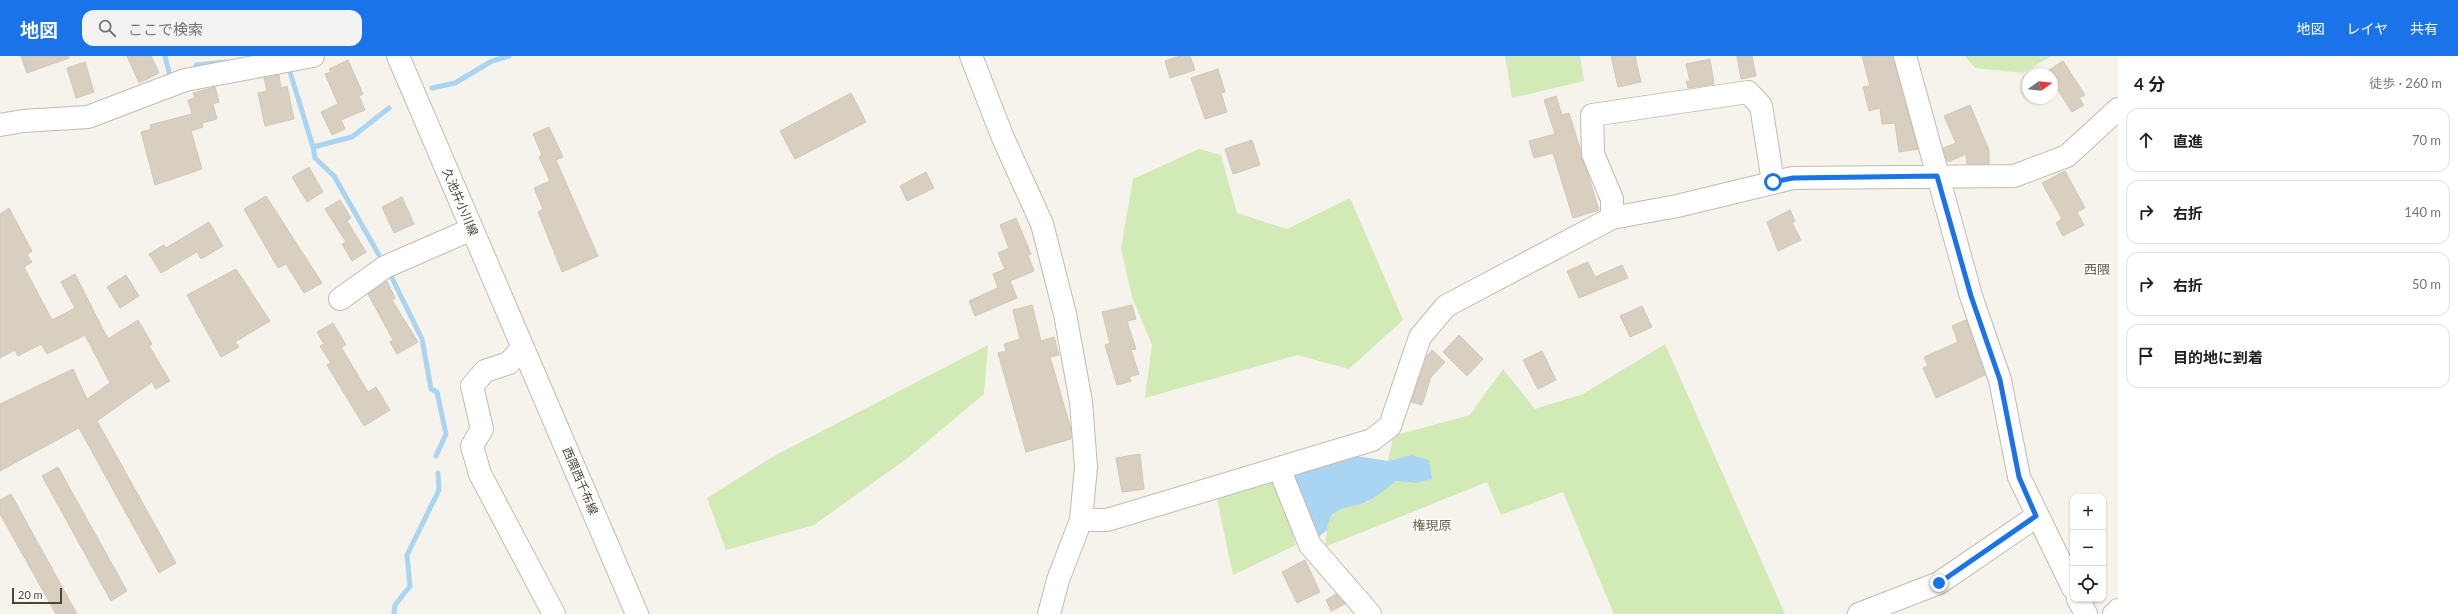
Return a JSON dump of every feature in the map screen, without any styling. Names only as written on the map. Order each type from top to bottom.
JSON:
[{"type":"street","points":[[0,125],[23,121],[88,117],[185,80],[313,56]]},
{"type":"street","name":"久池井小川線","points":[[398,56],[522,348]]},
{"type":"street","points":[[971,56],[1003,138],[1042,224],[1065,314],[1081,402],[1086,467],[1081,520],[1058,580],[1049,614]]},
{"type":"street","points":[[1905,56],[1971,296],[2000,380],[2019,477],[2036,516],[2070,582]]},
{"type":"street","points":[[1612,218],[1612,199],[1593,154],[1592,115],[1748,92],[1761,106],[1773,182]]},
{"type":"street","points":[[1081,520],[1107,520],[1372,440],[1390,426],[1420,337],[1446,306],[1612,218],[1677,206],[1793,178],[2014,176],[2067,156],[2118,109]]},
{"type":"street","points":[[340,299],[385,267],[472,229]]},
{"type":"street","points":[[522,348],[509,363],[485,371],[472,386],[482,429],[472,446],[480,474],[554,614]]},
{"type":"street","name":"西隈西千布線","points":[[522,348],[638,614]]},
{"type":"street","points":[[1279,468],[1310,545],[1370,614]]},
{"type":"street","points":[[1859,614],[1939,583],[2036,516]]},
{"type":"street","points":[[2080,602],[2086,614]]},
{"type":"street","points":[[2114,614],[2118,610]]},
{"type":"green space","points":[[1505,56],[1580,56],[1584,81],[1512,98]]},
{"type":"green space","points":[[1965,56],[2051,56],[2031,68],[2022,68],[2022,73],[1975,68]]},
{"type":"green space","points":[[1199,149],[1221,155],[1237,213],[1287,229],[1350,198],[1403,320],[1349,369],[1297,355],[1145,398],[1152,345],[1132,297],[1121,248],[1133,179]]},
{"type":"green space","points":[[1665,344],[1785,614],[1614,614],[1563,492],[1501,515],[1487,482],[1325,547],[1328,521],[1338,509],[1368,502],[1396,481],[1415,483],[1411,455],[1388,461],[1393,436],[1470,415],[1503,369],[1535,409],[1583,394]]},
{"type":"green space","points":[[988,345],[984,394],[909,457],[814,525],[726,550],[707,498],[774,456]]},
{"type":"green space","points":[[1278,478],[1296,545],[1233,575],[1216,494]]},
{"type":"water","points":[[1350,455],[1388,461],[1411,455],[1429,460],[1432,479],[1415,483],[1396,481],[1368,501],[1337,511],[1332,515],[1327,530],[1317,538],[1292,475]]},
{"type":"building","points":[[21,56],[69,56],[69,58],[27,73]]},
{"type":"building","points":[[127,56],[151,56],[159,73],[139,83]]},
{"type":"building","points":[[1180,56],[1190,56],[1195,70],[1170,78],[1165,61]]},
{"type":"building","points":[[1611,56],[1635,56],[1641,82],[1618,87]]},
{"type":"building","points":[[1737,56],[1752,56],[1756,76],[1741,79]]},
{"type":"building","points":[[1862,56],[1893,56],[1918,149],[1899,152],[1895,123],[1882,124],[1880,108],[1869,111],[1863,87],[1870,86]]},
{"type":"building","points":[[1710,59],[1714,84],[1688,88],[1686,81],[1690,81],[1686,64]]},
{"type":"building","points":[[348,60],[363,94],[359,96],[365,110],[341,120],[345,129],[332,135],[321,112],[338,104],[325,74],[331,72],[329,69]]},
{"type":"building","points":[[2063,61],[2085,95],[2079,98],[2084,105],[2072,112],[2058,90],[2058,68],[2052,68]]},
{"type":"building","points":[[85,62],[94,92],[76,98],[67,68]]},
{"type":"building","points":[[1218,69],[1225,92],[1221,93],[1227,112],[1205,119],[1191,78]]},
{"type":"building","points":[[279,75],[281,88],[287,86],[294,119],[265,126],[258,93],[267,91],[264,78]]},
{"type":"building","points":[[215,87],[219,102],[213,104],[217,119],[202,123],[203,127],[191,131],[202,169],[155,185],[141,132],[151,129],[150,125],[192,114],[188,100],[195,98],[193,93]]},
{"type":"building","points":[[851,93],[866,122],[795,159],[780,131]]},
{"type":"building","points":[[1556,96],[1562,115],[1569,113],[1599,210],[1573,218],[1553,153],[1534,158],[1529,141],[1555,134],[1544,100]]},
{"type":"building","points":[[1970,105],[1989,150],[1989,164],[1967,164],[1966,154],[1948,162],[1946,158],[1943,148],[1956,143],[1944,116]]},
{"type":"building","points":[[549,127],[563,157],[556,160],[598,256],[562,272],[538,212],[543,209],[534,188],[550,181],[539,157],[542,155],[533,134]]},
{"type":"building","points":[[1252,140],[1260,165],[1233,174],[1225,149]]},
{"type":"building","points":[[309,167],[323,192],[307,202],[292,177]]},
{"type":"building","points":[[2065,171],[2085,208],[2077,212],[2084,225],[2063,236],[2056,223],[2062,219],[2042,183]]},
{"type":"building","points":[[926,172],[934,188],[907,201],[900,186]]},
{"type":"building","points":[[266,196],[322,283],[304,293],[286,264],[278,268],[244,209]]},
{"type":"building","points":[[402,197],[414,224],[394,233],[382,207]]},
{"type":"building","points":[[340,200],[351,218],[347,221],[366,252],[352,261],[342,244],[346,242],[325,209]]},
{"type":"building","points":[[9,208],[32,251],[27,255],[32,262],[24,267],[52,320],[75,308],[61,282],[75,274],[108,339],[138,320],[152,344],[149,346],[170,381],[156,389],[152,382],[97,421],[176,563],[159,573],[79,428],[0,471],[0,404],[73,369],[87,399],[110,383],[85,335],[47,354],[41,344],[18,356],[15,350],[0,358],[0,214]]},
{"type":"building","points":[[1790,210],[1795,221],[1792,223],[1801,240],[1778,251],[1767,222]]},
{"type":"building","points":[[1016,218],[1031,254],[1028,255],[1034,271],[1010,281],[1017,298],[975,316],[969,301],[998,288],[993,274],[1005,269],[998,253],[1009,248],[1000,225]]},
{"type":"building","points":[[209,222],[223,246],[201,259],[197,252],[161,273],[149,254],[164,245],[166,248]]},
{"type":"building","points":[[1588,262],[1595,277],[1622,265],[1628,278],[1579,298],[1567,271]]},
{"type":"building","points":[[236,269],[270,321],[235,342],[239,347],[221,357],[187,295]]},
{"type":"building","points":[[126,275],[139,296],[120,308],[107,287]]},
{"type":"building","points":[[387,281],[395,298],[392,300],[418,342],[397,354],[390,342],[393,340],[368,294]]},
{"type":"building","points":[[1032,305],[1041,341],[1054,337],[1059,355],[1050,357],[1071,429],[1071,439],[1026,452],[998,353],[1006,351],[1004,344],[1020,339],[1013,310]]},
{"type":"building","points":[[1132,305],[1136,319],[1127,321],[1136,349],[1131,350],[1139,374],[1129,377],[1131,381],[1117,385],[1105,345],[1110,343],[1102,312]]},
{"type":"building","points":[[1642,306],[1652,327],[1630,337],[1620,316]]},
{"type":"building","points":[[1966,320],[1985,375],[1936,398],[1923,368],[1928,366],[1924,357],[1958,342],[1952,326]]},
{"type":"building","points":[[333,323],[346,345],[341,347],[368,392],[376,387],[390,410],[364,426],[327,365],[331,363],[320,346],[324,344],[317,332]]},
{"type":"building","points":[[1459,335],[1483,359],[1467,376],[1443,352]]},
{"type":"building","points":[[1432,350],[1445,362],[1431,377],[1422,405],[1411,402],[1427,356]]},
{"type":"building","points":[[1542,351],[1556,380],[1538,389],[1523,360]]},
{"type":"building","points":[[1140,454],[1144,489],[1122,492],[1116,458]]},
{"type":"building","points":[[58,467],[127,591],[111,601],[42,476]]},
{"type":"building","points":[[11,494],[77,614],[56,614],[0,514],[0,500]]},
{"type":"building","points":[[1305,560],[1320,592],[1297,603],[1282,572]]},
{"type":"building","points":[[1336,594],[1345,604],[1331,611],[1326,600]]},
{"type":"waterway","points":[[165,56],[169,72]]},
{"type":"waterway","points":[[432,88],[455,83],[492,61],[509,56]]},
{"type":"waterway","points":[[196,65],[226,62]]},
{"type":"waterway","points":[[290,72],[313,147],[352,137],[389,108]]},
{"type":"waterway","points":[[313,147],[315,158],[334,176],[379,255]]},
{"type":"waterway","points":[[391,276],[422,339],[431,389],[437,392],[446,434],[436,456]]},
{"type":"waterway","points":[[394,614],[395,605],[410,586],[407,555],[439,490],[438,473]]},
{"type":"district","name":"西隈","points":[[2097,269]]},
{"type":"district","name":"権現原","points":[[1432,525]]},
{"type":"route","points":[[1773,182],[1793,178],[1937,176],[1971,296],[2000,380],[2019,477],[2036,516],[1939,583]]}]
